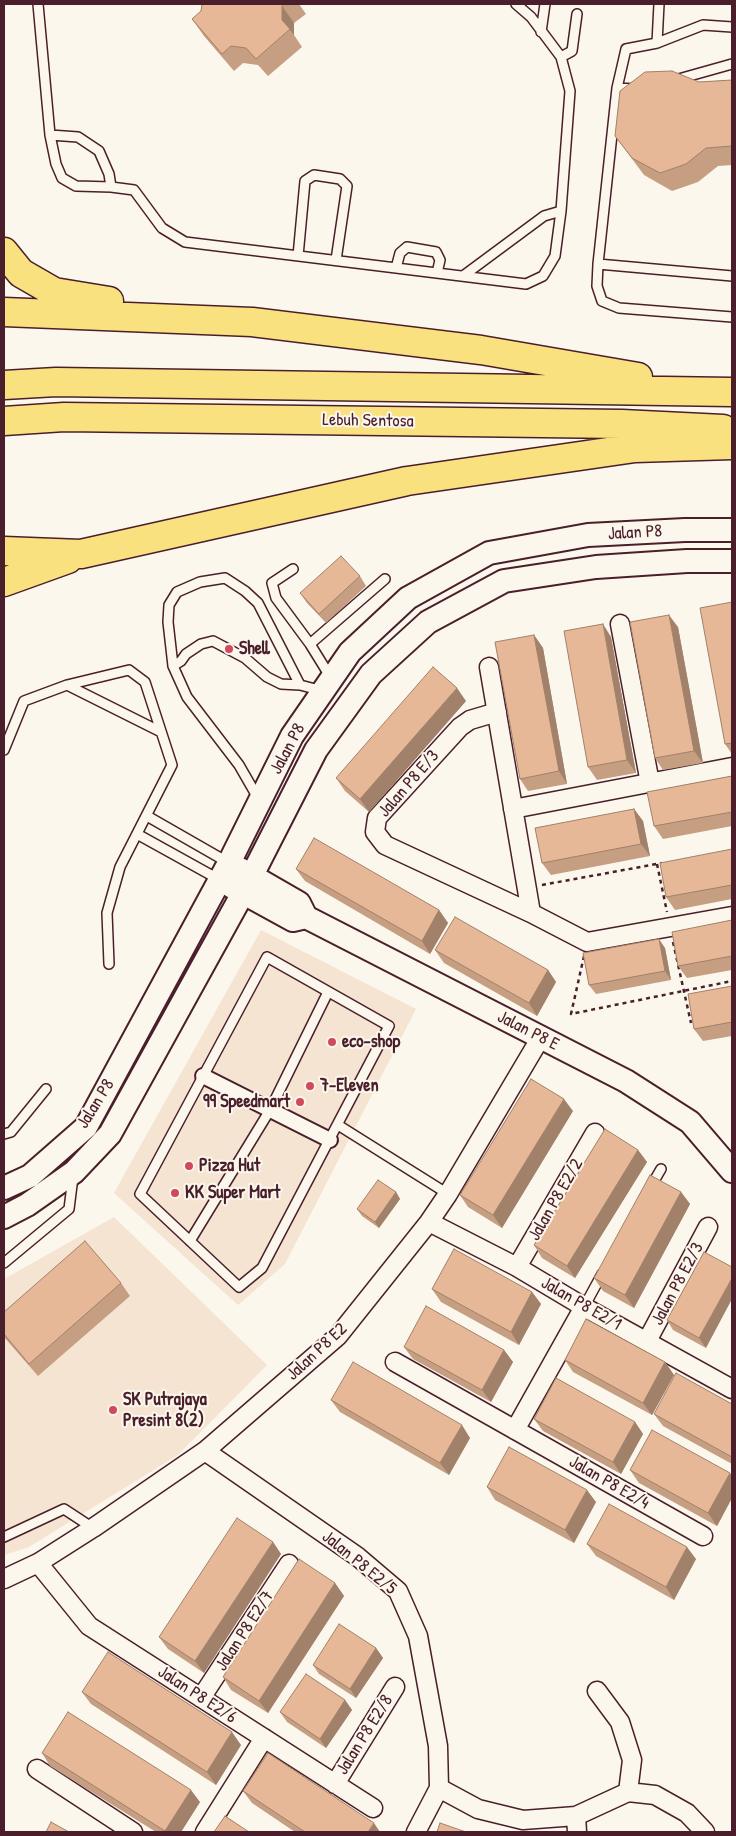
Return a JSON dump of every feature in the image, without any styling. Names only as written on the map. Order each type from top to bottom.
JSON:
[{"type":"main road","points":[[4,252],[21,273],[54,292],[252,322],[481,350],[727,392]]},
{"type":"main road","points":[[4,312],[252,322]]},
{"type":"main road","name":"Lebuh Sentosa","points":[[4,385],[56,382],[727,392]]},
{"type":"main road","name":"Lebuh Sentosa","points":[[4,421],[64,417],[612,424],[732,430]]},
{"type":"main road","points":[[4,582],[81,554],[407,481],[635,448],[732,445]]},
{"type":"main road","points":[[4,551],[81,554]]},
{"type":"street","name":"Jalan P8","points":[[4,1188],[30,1176],[86,1126],[225,871],[261,802],[292,736],[350,652],[408,598],[489,553],[588,535],[685,530],[732,530]]},
{"type":"street","name":"Jalan P8","points":[[4,1217],[27,1205],[74,1172],[110,1134],[248,884],[316,750],[371,674],[428,622],[504,581],[596,567],[687,561],[732,561]]},
{"type":"street","points":[[620,624],[650,783]]},
{"type":"street","points":[[489,667],[531,913]]},
{"type":"street","name":"Jalan P8 E/3","points":[[496,712],[470,720],[460,727],[377,818],[375,832],[385,845],[531,913],[587,942]]},
{"type":"street","points":[[513,810],[732,767]]},
{"type":"street","points":[[225,871],[248,884]]},
{"type":"street","name":"Jalan P8 E","points":[[248,884],[293,920],[306,917],[626,1081],[690,1122],[732,1171]]},
{"type":"street","points":[[587,942],[732,916]]},
{"type":"street","name":"Jalan P8 E2","points":[[5,1577],[38,1563],[93,1528],[205,1451],[338,1336],[429,1222],[448,1194],[541,1037]]},
{"type":"street","points":[[203,1076],[330,1140]]},
{"type":"street","name":"Jalan P8 E2/2","points":[[517,1267],[595,1133]]},
{"type":"street","name":"Jalan P8 E2/1","points":[[429,1222],[517,1267],[584,1307],[732,1389]]},
{"type":"street","name":"Jalan P8 E2/3","points":[[647,1341],[708,1227]]},
{"type":"street","points":[[515,1430],[584,1307]]},
{"type":"street","name":"Jalan P8 E2/4","points":[[395,1362],[703,1536]]},
{"type":"street","name":"Jalan P8 E2/5","points":[[205,1451],[358,1557],[398,1591],[418,1636],[438,1746],[439,1788]]},
{"type":"street","name":"Jalan P8 E2/6","points":[[38,1563],[89,1626],[373,1808]]},
{"type":"street","name":"Jalan P8 E2/7","points":[[201,1698],[289,1564]]},
{"type":"street","name":"Jalan P8 E2/8","points":[[335,1784],[396,1687]]},
{"type":"street","points":[[597,1691],[620,1722],[632,1760],[628,1792]]},
{"type":"street","points":[[205,1832],[264,1738]]},
{"type":"street","points":[[37,1770],[133,1832]]},
{"type":"street","points":[[416,1832],[439,1788],[478,1808],[523,1820],[577,1824],[628,1792],[655,1795],[687,1813],[705,1832]]},
{"type":"lane","points":[[38,4],[50,135],[56,164],[62,178],[76,186],[134,190],[162,228],[184,242],[526,284],[543,276],[555,256],[561,211],[570,90],[561,57],[531,17],[516,4]]},
{"type":"lane","points":[[542,32],[545,4]]},
{"type":"lane","points":[[657,44],[659,4]]},
{"type":"lane","points":[[561,57],[572,51],[578,14]]},
{"type":"lane","points":[[732,27],[703,25],[657,44],[626,49],[617,88],[597,286],[602,301],[619,308],[732,317]]},
{"type":"lane","points":[[662,84],[732,64]]},
{"type":"lane","points":[[617,88],[643,89]]},
{"type":"lane","points":[[50,135],[78,137],[99,151],[109,174],[111,187]]},
{"type":"lane","points":[[298,256],[305,181],[314,175],[340,179],[347,186],[336,260]]},
{"type":"lane","points":[[463,276],[544,216],[561,211]]},
{"type":"lane","points":[[396,268],[400,253],[407,247],[436,252],[440,260],[437,273]]},
{"type":"lane","points":[[598,264],[732,276]]},
{"type":"lane","points":[[174,666],[201,644],[213,641],[245,658],[267,677],[282,684],[327,685],[310,644],[276,598],[272,583],[293,570]]},
{"type":"lane","points":[[261,802],[238,765],[187,697],[174,666],[168,622],[170,605],[177,592],[200,582],[224,578],[245,591],[258,603],[300,685]]},
{"type":"lane","points":[[310,644],[384,579]]},
{"type":"lane","points":[[4,750],[24,701],[67,684],[129,670],[145,682],[172,766],[120,867],[107,913],[110,964]]},
{"type":"lane","points":[[67,684],[161,732]]},
{"type":"lane","points":[[146,816],[225,871]]},
{"type":"lane","points":[[137,834],[225,871]]},
{"type":"lane","points":[[267,957],[389,1026],[262,1268],[239,1287],[140,1194],[203,1076],[267,957]]},
{"type":"lane","points":[[190,1241],[270,1110],[328,992]]},
{"type":"lane","points":[[4,1134],[11,1132],[46,1089]]},
{"type":"lane","points":[[338,1124],[448,1194]]},
{"type":"lane","points":[[646,1195],[661,1169]]},
{"type":"lane","points":[[4,1263],[68,1209],[74,1172]]},
{"type":"lane","points":[[584,1307],[608,1264]]},
{"type":"lane","points":[[4,1537],[64,1510],[93,1528]]},
{"type":"path","points":[[526,888],[666,863]]},
{"type":"path","points":[[587,942],[571,1014],[732,982]]},
{"type":"shaded area","points":[[261,930],[416,1009],[285,1264],[238,1305],[114,1193]]},
{"type":"shaded area","name":"SK Putrajaya Presint 8(2)","points":[[114,1217],[267,1365],[178,1455],[29,1547],[4,1555],[4,1279]]},
{"type":"building","points":[[202,4],[284,4],[282,6],[282,20],[290,29],[256,59],[246,48],[231,46],[222,54],[192,19],[201,11]]},
{"type":"building","points":[[672,71],[699,82],[732,80],[732,146],[706,148],[686,164],[660,173],[632,158],[615,136],[620,91],[645,72]]},
{"type":"building","points":[[341,556],[360,576],[319,614],[300,593]]},
{"type":"building","points":[[732,602],[732,743],[725,744],[700,608]]},
{"type":"building","points":[[669,615],[694,751],[655,758],[630,622]]},
{"type":"building","points":[[603,624],[627,760],[588,767],[564,631]]},
{"type":"building","points":[[534,635],[559,771],[520,779],[495,642]]},
{"type":"building","points":[[433,667],[457,688],[360,799],[336,778]]},
{"type":"building","points":[[732,776],[732,812],[654,826],[647,792]]},
{"type":"building","points":[[634,809],[641,844],[542,863],[535,828]]},
{"type":"building","points":[[314,838],[439,910],[422,941],[296,869]]},
{"type":"building","points":[[732,849],[732,885],[666,897],[660,863]]},
{"type":"building","points":[[455,917],[548,970],[529,1003],[435,950]]},
{"type":"building","points":[[732,920],[732,956],[678,966],[672,932]]},
{"type":"building","points":[[659,939],[665,971],[589,985],[583,953]]},
{"type":"building","points":[[732,986],[732,1022],[694,1029],[688,994]]},
{"type":"building","points":[[531,1079],[564,1099],[493,1215],[460,1195]]},
{"type":"building","points":[[605,1129],[638,1150],[567,1266],[534,1245]]},
{"type":"building","points":[[650,1175],[681,1192],[625,1295],[594,1278]]},
{"type":"building","points":[[378,1180],[396,1192],[375,1222],[357,1209]]},
{"type":"building","points":[[85,1241],[121,1283],[29,1364],[4,1334],[4,1312]]},
{"type":"building","points":[[454,1249],[532,1292],[511,1332],[432,1289]]},
{"type":"building","points":[[704,1252],[732,1267],[732,1278],[699,1338],[667,1320]]},
{"type":"building","points":[[426,1306],[504,1350],[482,1390],[404,1347]]},
{"type":"building","points":[[586,1319],[665,1362],[643,1403],[565,1360]]},
{"type":"building","points":[[353,1362],[462,1425],[440,1463],[331,1400]]},
{"type":"building","points":[[676,1373],[732,1404],[732,1457],[654,1414]]},
{"type":"building","points":[[556,1378],[635,1422],[613,1462],[534,1419]]},
{"type":"building","points":[[652,1430],[730,1473],[708,1513],[630,1470]]},
{"type":"building","points":[[509,1447],[587,1490],[565,1530],[487,1487]]},
{"type":"building","points":[[609,1504],[687,1547],[666,1587],[587,1544]]},
{"type":"building","points":[[237,1518],[273,1542],[195,1661],[159,1637]]},
{"type":"building","points":[[299,1559],[335,1583],[259,1701],[223,1677]]},
{"type":"building","points":[[339,1624],[376,1648],[350,1689],[313,1665]]},
{"type":"building","points":[[108,1652],[232,1732],[207,1772],[82,1692]]},
{"type":"building","points":[[306,1674],[345,1700],[320,1739],[280,1712]]},
{"type":"building","points":[[68,1712],[191,1790],[165,1831],[42,1753]]},
{"type":"building","points":[[268,1753],[374,1823],[368,1832],[305,1832],[243,1791]]},
{"type":"building","points":[[225,1816],[249,1832],[214,1832]]},
{"type":"building","points":[[51,1822],[69,1832],[46,1832]]},
{"type":"building","points":[[440,1823],[466,1832],[437,1832]]},
{"type":"place","name":"Shell","points":[[229,649]]},
{"type":"place","name":"eco-shop","points":[[332,1042]]},
{"type":"place","name":"7-Eleven","points":[[310,1086]]},
{"type":"place","name":"99 Speedmart","points":[[300,1102]]},
{"type":"place","name":"Pizza Hut","points":[[189,1166]]},
{"type":"place","name":"KK Super Mart","points":[[175,1193]]},
{"type":"place","name":"SK Putrajaya Presint 8(2)","points":[[113,1410]]}]
